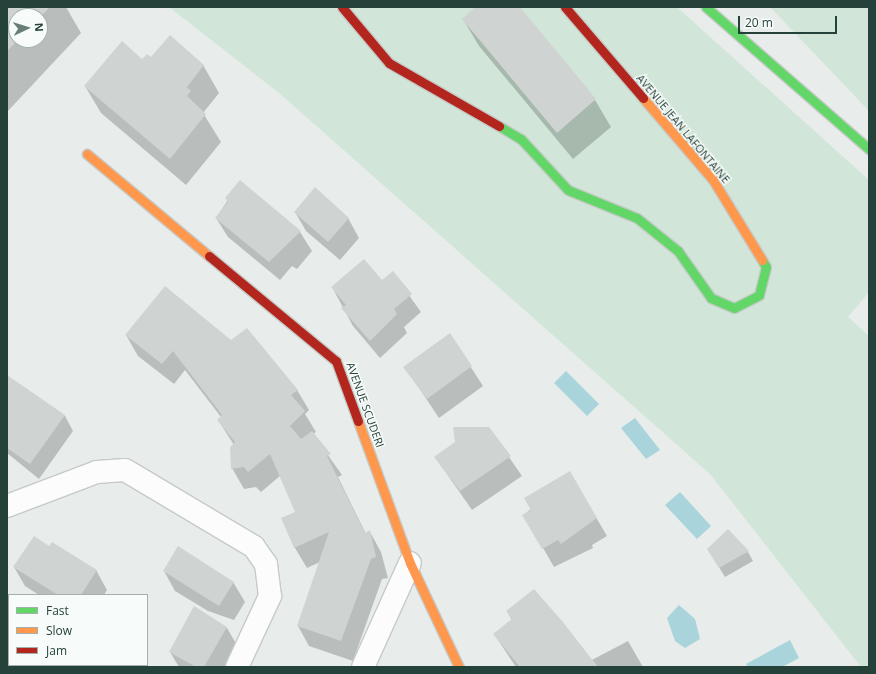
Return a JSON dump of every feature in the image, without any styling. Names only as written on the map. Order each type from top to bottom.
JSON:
[{"type":"street","name":"AVENUE JEAN LAFONTAINE","points":[[342,7],[389,64],[521,139],[568,190],[637,218],[678,251],[711,298],[734,308],[759,295],[766,267],[713,180],[565,7]]},
{"type":"street","points":[[706,7],[869,149]]},
{"type":"street","name":"AVENUE SCUDERI","points":[[87,154],[336,361],[410,563],[459,667]]},
{"type":"street","points":[[7,506],[97,472],[125,470],[254,547],[266,564],[270,596],[237,667]]},
{"type":"street","points":[[363,667],[410,563]]},
{"type":"green space","points":[[169,7],[677,7],[869,180],[869,292],[848,317],[869,336],[869,667],[861,667],[710,474],[279,93]]},
{"type":"green space","points":[[770,7],[869,7],[869,110],[868,110]]},
{"type":"water","points":[[566,371],[599,404],[587,416],[554,383]]},
{"type":"water","points":[[635,418],[660,450],[646,459],[621,428]]},
{"type":"water","points":[[680,492],[711,526],[697,539],[665,505]]},
{"type":"water","points":[[679,605],[695,619],[700,639],[685,648],[675,641],[667,618]]},
{"type":"water","points":[[790,640],[799,658],[782,667],[748,667],[746,664]]},
{"type":"building","points":[[7,7],[50,7],[48,9],[8,8],[8,48],[10,48],[7,51]]},
{"type":"building","points":[[475,7],[520,7],[596,99],[557,133],[462,19]]},
{"type":"building","points":[[170,35],[204,65],[187,87],[191,91],[187,96],[206,114],[170,159],[84,86],[122,41],[142,59],[147,54],[151,57]]},
{"type":"building","points":[[240,180],[301,231],[269,262],[215,218],[228,202],[225,198]]},
{"type":"building","points":[[315,187],[349,218],[328,242],[294,212]]},
{"type":"building","points":[[364,259],[382,280],[393,271],[412,294],[394,309],[397,314],[370,341],[341,308],[346,305],[331,287]]},
{"type":"building","points":[[165,286],[231,340],[247,328],[298,390],[291,395],[305,411],[290,426],[301,439],[312,431],[331,454],[327,456],[365,533],[370,530],[376,557],[371,559],[341,641],[297,626],[329,532],[294,548],[281,518],[295,512],[270,454],[248,472],[244,467],[231,469],[230,447],[235,442],[217,420],[222,415],[173,351],[162,364],[125,335]]},
{"type":"building","points":[[450,333],[472,366],[427,399],[403,367]]},
{"type":"building","points":[[7,375],[65,415],[30,464],[7,448]]},
{"type":"building","points":[[453,427],[489,427],[511,456],[460,491],[434,457],[455,442]]},
{"type":"building","points":[[570,471],[597,518],[561,544],[558,540],[542,549],[522,515],[531,510],[524,498]]},
{"type":"building","points":[[728,529],[749,551],[719,568],[707,549]]},
{"type":"building","points":[[34,536],[49,546],[52,542],[97,570],[82,594],[56,594],[13,567]]},
{"type":"building","points":[[178,546],[234,582],[219,606],[163,571]]},
{"type":"building","points":[[534,589],[562,621],[598,667],[520,667],[493,634],[512,619],[506,611]]},
{"type":"building","points":[[194,606],[227,627],[204,667],[196,667],[169,652]]},
{"type":"traffic: fast","points":[[706,7],[869,149]]},
{"type":"traffic: fast","points":[[499,126],[521,139],[568,190],[637,218],[678,251],[711,298],[734,308],[759,295],[766,267],[762,260]]},
{"type":"traffic: slow","points":[[643,98],[713,180],[762,260]]},
{"type":"traffic: slow","points":[[87,154],[209,256]]},
{"type":"traffic: slow","points":[[358,421],[410,563],[459,667]]},
{"type":"traffic: jam","points":[[342,7],[389,63],[499,126]]},
{"type":"traffic: jam","points":[[565,7],[643,98]]},
{"type":"traffic: jam","points":[[209,256],[336,361],[358,421]]}]
